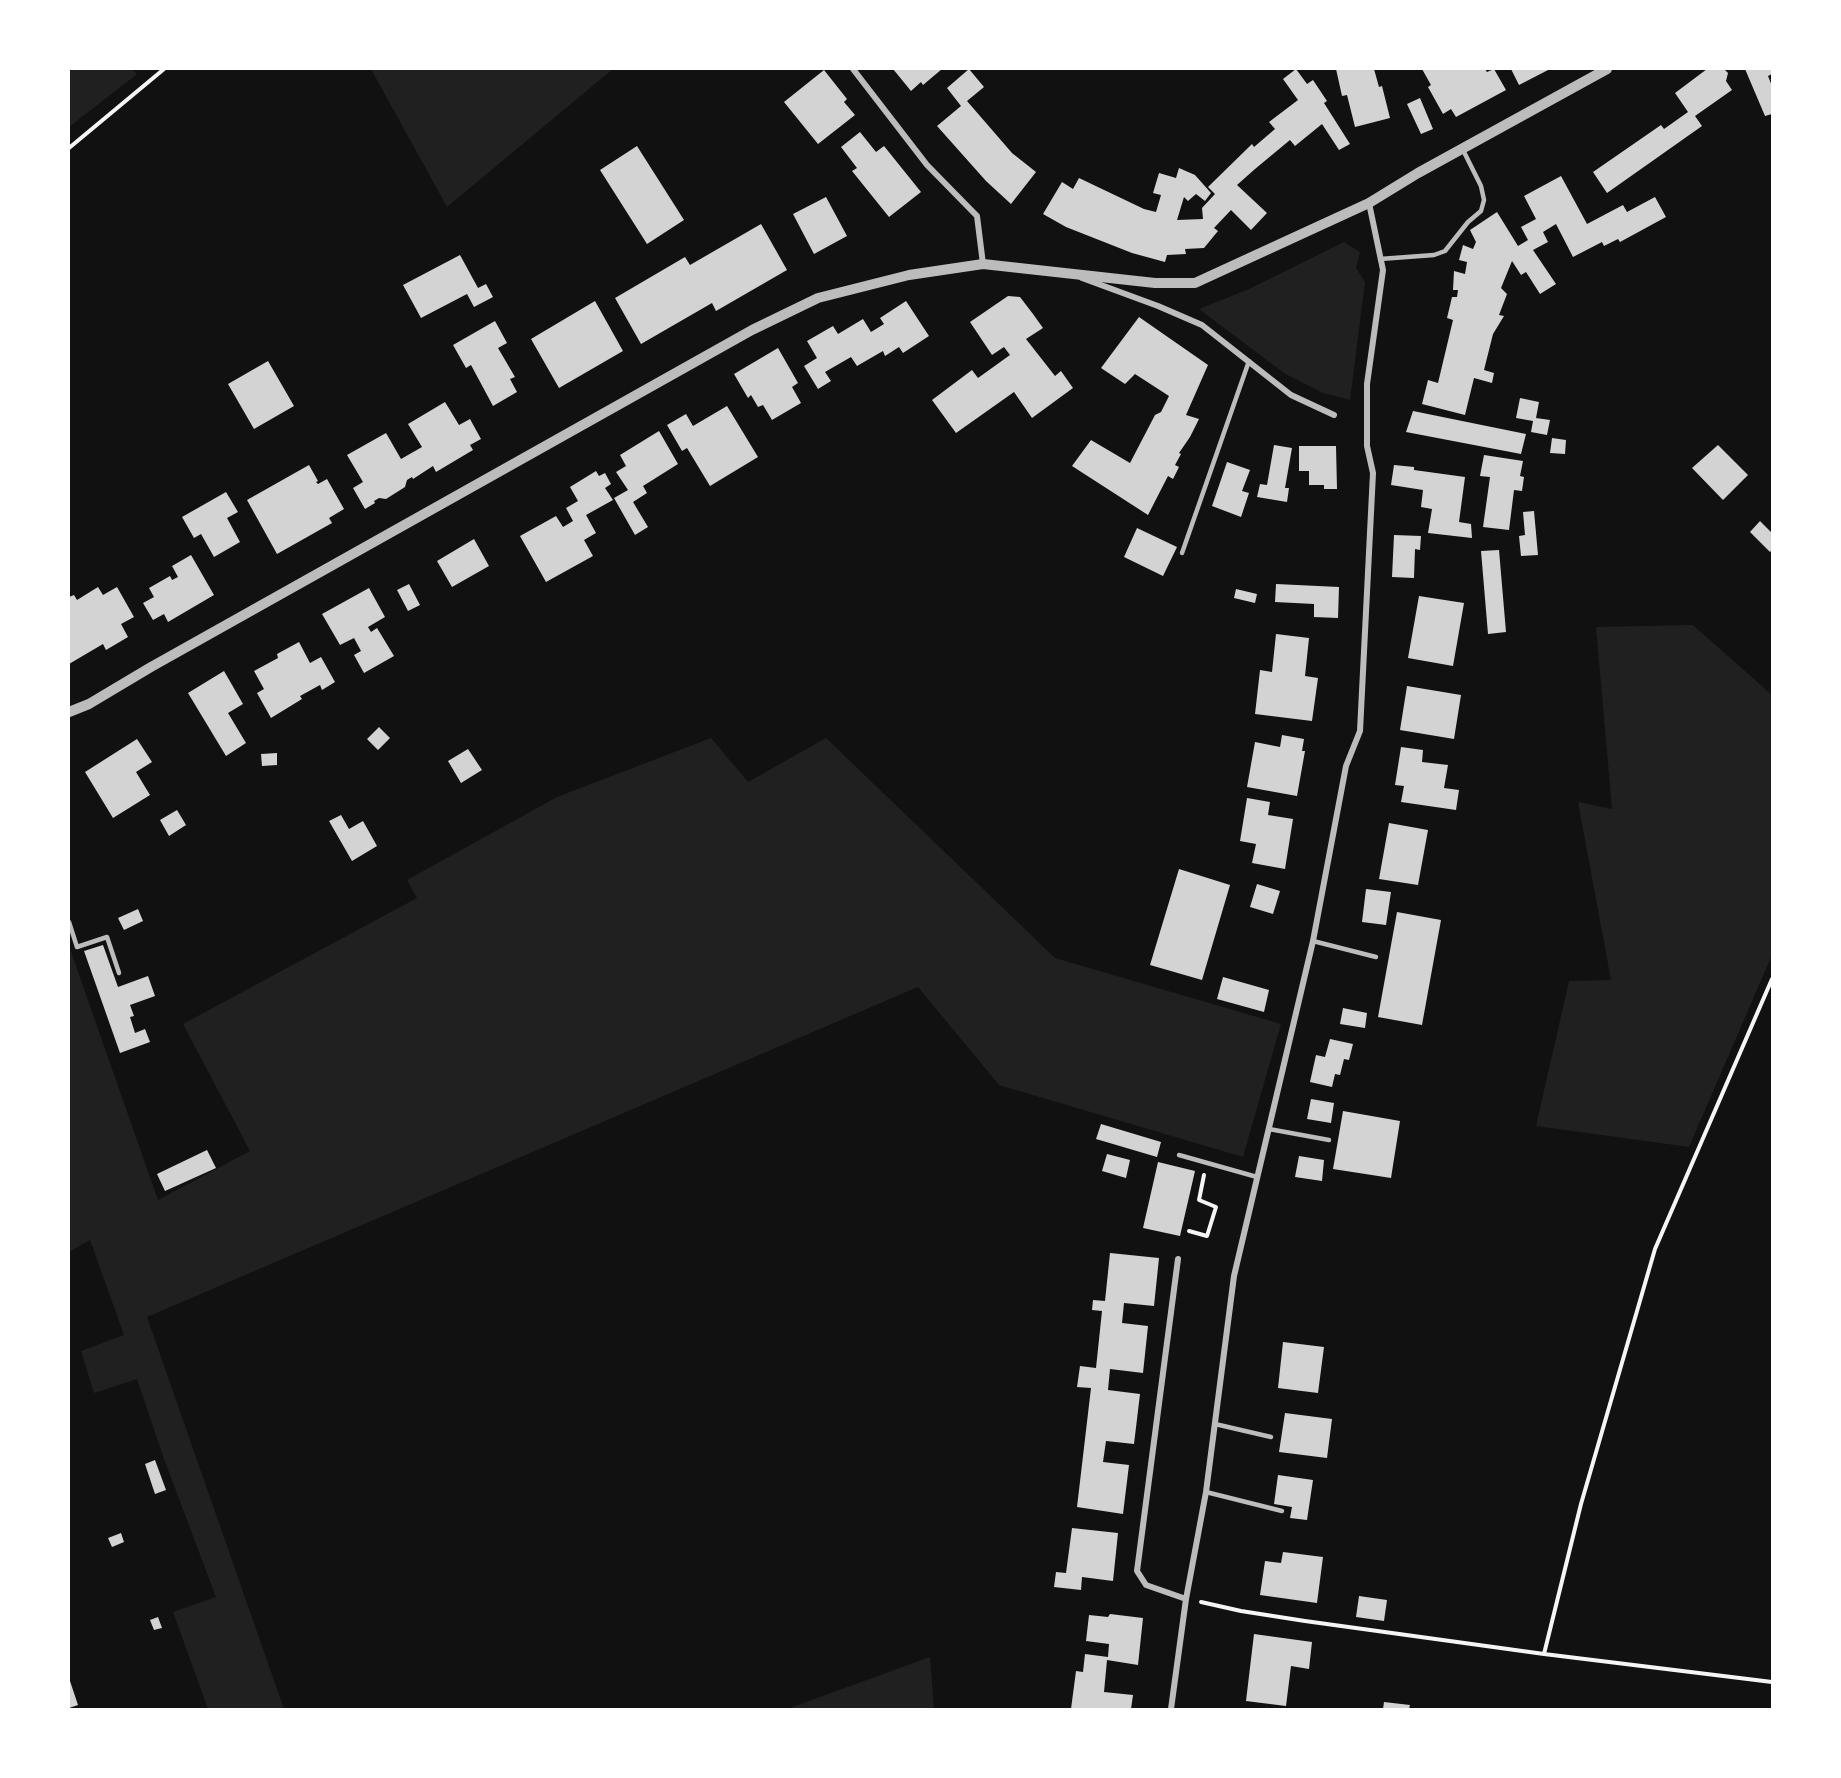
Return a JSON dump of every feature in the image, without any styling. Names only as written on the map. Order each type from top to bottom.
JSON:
[{"type":"street","points":[[853,69],[927,165],[977,216],[983,264]]},
{"type":"street","points":[[69,712],[89,704],[172,655],[752,330],[818,298],[909,275],[983,264],[1155,283],[1195,283],[1369,203],[1607,69]]},
{"type":"street","points":[[1171,1709],[1186,1599],[1206,1492],[1234,1276],[1314,941],[1346,766],[1360,731],[1372,473],[1367,446],[1367,384],[1383,270],[1369,203]]},
{"type":"street","points":[[1064,272],[1158,306],[1202,325],[1291,395],[1334,415]]},
{"type":"street","points":[[1178,1259],[1137,1571],[1146,1585],[1186,1599]]},
{"type":"lane","points":[[1380,259],[1434,255],[1445,250],[1468,222],[1481,211],[1484,200],[1481,186],[1462,149]]},
{"type":"lane","points":[[1182,553],[1249,362]]},
{"type":"lane","points":[[69,922],[77,947],[107,937],[119,973]]},
{"type":"lane","points":[[1314,941],[1376,957]]},
{"type":"lane","points":[[1269,1129],[1329,1140]]},
{"type":"lane","points":[[1179,1155],[1257,1177]]},
{"type":"lane","points":[[1215,1424],[1271,1437]]},
{"type":"lane","points":[[1206,1492],[1281,1511]]},
{"type":"path","points":[[69,148],[164,69]]},
{"type":"path","points":[[1544,1654],[1581,1504],[1655,1249],[1772,979]]},
{"type":"path","points":[[1189,1231],[1207,1236],[1216,1208],[1199,1200],[1206,1162]]},
{"type":"path","points":[[1186,1599],[1241,1611],[1544,1654],[1772,1682]]},
{"type":"shaded area","points":[[69,69],[132,69],[137,74],[69,127]]},
{"type":"shaded area","points":[[371,69],[613,69],[447,207]]},
{"type":"shaded area","points":[[1344,242],[1360,252],[1356,268],[1365,282],[1350,400],[1323,393],[1284,373],[1199,309],[1249,289]]},
{"type":"shaded area","points":[[1693,625],[1772,695],[1772,955],[1689,1147],[1536,1126],[1569,981],[1611,980],[1578,802],[1612,809],[1596,627]]},
{"type":"shaded area","points":[[711,738],[748,782],[826,738],[1055,958],[1281,1024],[1243,1157],[999,1085],[918,987],[147,1317],[284,1709],[208,1709],[173,1612],[216,1597],[164,1459],[137,1379],[94,1393],[81,1351],[124,1335],[90,1240],[69,1252],[69,946],[158,1200],[250,1151],[183,1024],[417,898],[407,880],[557,797]]},
{"type":"shaded area","points":[[930,1657],[934,1709],[787,1709]]},
{"type":"building","points":[[893,69],[942,69],[923,85],[921,82],[911,91]]},
{"type":"building","points":[[969,69],[984,87],[967,101],[1012,153],[1036,172],[1011,204],[986,181],[937,126],[961,106],[947,88]]},
{"type":"building","points":[[1296,69],[1307,84],[1313,80],[1327,101],[1324,103],[1350,144],[1339,150],[1322,124],[1295,146],[1290,140],[1255,169],[1237,185],[1267,213],[1251,230],[1231,210],[1214,228],[1218,231],[1204,248],[1185,249],[1186,254],[1167,255],[1165,262],[1132,253],[1066,227],[1043,214],[1062,182],[1073,189],[1079,178],[1144,209],[1156,212],[1161,195],[1153,193],[1159,173],[1176,178],[1179,168],[1195,175],[1211,193],[1205,201],[1196,194],[1188,201],[1184,197],[1177,220],[1203,219],[1202,208],[1215,194],[1208,187],[1252,144],[1254,147],[1275,129],[1269,122],[1298,100],[1283,79]]},
{"type":"building","points":[[1336,69],[1374,69],[1379,87],[1382,86],[1390,118],[1355,127],[1347,95],[1342,96]]},
{"type":"building","points":[[1422,69],[1485,69],[1487,72],[1494,69],[1506,90],[1456,117],[1451,109],[1443,114],[1428,87],[1431,85]]},
{"type":"building","points":[[1511,69],[1550,69],[1519,85]]},
{"type":"building","points":[[1707,69],[1724,69],[1728,73],[1726,81],[1732,90],[1695,116],[1702,126],[1607,193],[1593,172],[1661,125],[1664,129],[1688,112],[1675,93]]},
{"type":"building","points":[[1745,69],[1772,69],[1772,74],[1768,76],[1772,86],[1772,114],[1765,116]]},
{"type":"building","points":[[824,70],[847,99],[844,102],[855,115],[818,144],[784,102]]},
{"type":"building","points":[[1420,98],[1433,129],[1421,134],[1407,104]]},
{"type":"building","points":[[860,132],[876,152],[884,146],[921,192],[889,217],[852,171],[857,168],[841,147]]},
{"type":"building","points":[[637,146],[684,220],[647,244],[600,170]]},
{"type":"building","points":[[1561,176],[1587,224],[1623,205],[1627,212],[1655,197],[1666,217],[1620,242],[1618,239],[1604,246],[1602,242],[1573,257],[1556,224],[1543,232],[1548,242],[1533,250],[1556,284],[1540,294],[1526,272],[1521,275],[1512,261],[1501,288],[1507,294],[1499,315],[1504,316],[1493,334],[1484,370],[1494,373],[1492,383],[1474,378],[1465,415],[1422,404],[1428,380],[1438,383],[1453,320],[1447,318],[1452,297],[1457,297],[1458,290],[1453,290],[1454,271],[1465,274],[1467,262],[1459,260],[1463,245],[1473,249],[1476,242],[1470,230],[1497,212],[1518,246],[1528,240],[1521,227],[1536,219],[1524,196]]},
{"type":"building","points":[[826,197],[847,236],[814,254],[793,214]]},
{"type":"building","points":[[761,224],[787,270],[716,311],[712,303],[641,344],[615,298],[685,257],[690,265]]},
{"type":"building","points":[[460,255],[478,288],[486,284],[493,297],[474,307],[467,294],[421,318],[403,285]]},
{"type":"building","points":[[1008,296],[1020,297],[1043,328],[1026,339],[1055,376],[1061,371],[1073,388],[1032,418],[1014,392],[956,433],[932,400],[972,370],[978,378],[1010,355],[1004,347],[992,355],[970,322]]},
{"type":"building","points":[[595,301],[623,351],[559,388],[531,339]]},
{"type":"building","points":[[906,301],[929,336],[903,353],[899,347],[885,356],[883,351],[857,366],[851,357],[825,372],[831,381],[818,389],[804,366],[817,358],[807,341],[833,326],[838,334],[863,319],[871,332],[884,324],[880,318]]},
{"type":"building","points":[[1139,317],[1208,365],[1186,415],[1199,419],[1179,453],[1181,454],[1175,465],[1179,467],[1173,479],[1168,476],[1148,515],[1072,466],[1091,440],[1130,463],[1155,415],[1161,412],[1169,396],[1135,374],[1125,384],[1101,368]]},
{"type":"building","points":[[495,321],[507,343],[498,348],[515,377],[510,379],[517,392],[493,406],[471,365],[466,368],[453,345]]},
{"type":"building","points":[[778,348],[798,383],[792,387],[801,403],[772,420],[763,405],[758,407],[751,395],[748,398],[734,374]]},
{"type":"building","points":[[268,361],[294,406],[254,429],[228,384]]},
{"type":"building","points":[[1520,398],[1539,402],[1536,418],[1550,420],[1547,435],[1531,432],[1533,421],[1516,418]]},
{"type":"building","points":[[445,402],[459,425],[470,419],[481,439],[470,445],[473,450],[436,472],[433,466],[413,479],[412,477],[407,480],[405,487],[386,499],[379,498],[365,509],[353,488],[363,482],[347,455],[386,433],[401,459],[422,447],[408,424]]},
{"type":"building","points":[[727,406],[758,457],[710,486],[687,448],[682,451],[667,425],[686,414],[693,426]]},
{"type":"building","points":[[1413,411],[1526,434],[1521,454],[1406,432]]},
{"type":"building","points":[[659,431],[678,464],[643,486],[647,493],[633,502],[648,527],[635,535],[614,498],[628,490],[616,472],[626,466],[620,455]]},
{"type":"building","points":[[1552,438],[1566,440],[1565,454],[1550,453]]},
{"type":"building","points":[[1274,445],[1292,448],[1285,488],[1289,488],[1287,502],[1257,497],[1260,484],[1267,485]]},
{"type":"building","points":[[1718,445],[1748,475],[1723,500],[1692,468]]},
{"type":"building","points":[[1299,446],[1336,446],[1337,489],[1324,489],[1324,485],[1309,485],[1309,471],[1299,471]]},
{"type":"building","points":[[1484,455],[1523,461],[1520,476],[1524,477],[1522,491],[1514,490],[1509,530],[1483,527],[1490,477],[1480,476]]},
{"type":"building","points":[[1227,462],[1250,470],[1242,491],[1249,493],[1241,517],[1212,506]]},
{"type":"building","points":[[309,465],[318,484],[327,479],[344,509],[329,518],[332,523],[277,554],[247,500]]},
{"type":"building","points":[[1394,465],[1465,477],[1459,522],[1471,524],[1472,538],[1428,533],[1432,509],[1421,507],[1423,490],[1391,485]]},
{"type":"building","points":[[596,471],[599,476],[605,473],[611,484],[605,488],[613,500],[586,515],[596,533],[584,540],[593,556],[546,582],[520,536],[556,516],[563,527],[573,521],[566,508],[578,501],[570,487]]},
{"type":"building","points":[[226,492],[238,512],[227,518],[240,542],[214,557],[201,534],[194,538],[182,517]]},
{"type":"building","points":[[1534,511],[1538,555],[1521,556],[1519,536],[1525,535],[1523,512]]},
{"type":"building","points":[[1760,521],[1772,533],[1770,552],[1750,532]]},
{"type":"building","points":[[1137,528],[1177,547],[1163,576],[1124,557]]},
{"type":"building","points":[[1394,535],[1421,536],[1420,550],[1415,549],[1414,578],[1392,577]]},
{"type":"building","points":[[474,539],[489,566],[452,587],[437,561]]},
{"type":"building","points":[[1499,550],[1506,632],[1488,634],[1481,551]]},
{"type":"building","points":[[191,555],[214,595],[168,622],[164,614],[153,620],[143,603],[154,597],[149,588],[170,576],[172,580],[178,577],[172,566]]},
{"type":"building","points":[[409,584],[420,605],[408,611],[397,590]]},
{"type":"building","points":[[1276,584],[1339,587],[1338,618],[1314,617],[1314,604],[1275,602]]},
{"type":"building","points":[[98,587],[103,595],[117,587],[134,617],[121,624],[128,637],[106,650],[103,644],[69,664],[69,597],[74,595],[77,600]]},
{"type":"building","points":[[369,588],[385,617],[368,627],[371,632],[377,628],[394,656],[364,673],[354,655],[361,651],[354,638],[340,645],[322,614]]},
{"type":"building","points":[[1236,589],[1257,594],[1255,603],[1234,598]]},
{"type":"building","points":[[1419,596],[1464,603],[1453,666],[1408,658]]},
{"type":"building","points":[[1276,634],[1309,638],[1305,676],[1318,678],[1312,721],[1255,714],[1260,670],[1272,672]]},
{"type":"building","points":[[299,642],[310,663],[321,657],[335,682],[322,690],[320,685],[300,696],[302,699],[271,718],[257,693],[264,689],[254,671],[278,658],[277,654]]},
{"type":"building","points":[[224,671],[243,704],[228,713],[246,743],[226,756],[188,693]]},
{"type":"building","points":[[1407,686],[1461,695],[1454,739],[1400,730]]},
{"type":"building","points":[[379,727],[390,738],[378,750],[367,739]]},
{"type":"building","points":[[1282,735],[1304,739],[1302,751],[1305,751],[1297,796],[1247,787],[1255,742],[1280,747]]},
{"type":"building","points":[[137,739],[152,762],[136,772],[150,795],[113,818],[85,772]]},
{"type":"building","points":[[1401,747],[1423,750],[1422,762],[1448,765],[1444,788],[1459,790],[1456,810],[1401,802],[1404,786],[1395,785]]},
{"type":"building","points":[[468,749],[482,770],[461,783],[448,761]]},
{"type":"building","points":[[277,753],[277,765],[262,766],[261,754]]},
{"type":"building","points":[[1247,798],[1270,802],[1268,815],[1293,819],[1285,869],[1252,863],[1256,844],[1240,841]]},
{"type":"building","points":[[177,810],[186,825],[169,836],[160,820]]},
{"type":"building","points":[[341,815],[349,829],[363,821],[377,846],[352,861],[329,821]]},
{"type":"building","points":[[1389,823],[1428,830],[1418,885],[1379,879]]},
{"type":"building","points":[[1179,869],[1230,885],[1202,980],[1150,965]]},
{"type":"building","points":[[1257,884],[1280,891],[1273,914],[1250,907]]},
{"type":"building","points":[[1366,889],[1391,892],[1386,925],[1362,922]]},
{"type":"building","points":[[138,909],[143,921],[124,930],[118,918]]},
{"type":"building","points":[[1397,912],[1441,920],[1422,1025],[1378,1017]]},
{"type":"building","points":[[103,945],[118,987],[148,976],[155,996],[130,1005],[134,1016],[130,1017],[135,1033],[145,1029],[150,1042],[120,1053],[84,951]]},
{"type":"building","points":[[1223,977],[1269,990],[1264,1012],[1217,999]]},
{"type":"building","points":[[1343,1008],[1367,1013],[1365,1028],[1340,1024]]},
{"type":"building","points":[[1330,1039],[1353,1044],[1349,1060],[1344,1059],[1340,1075],[1335,1074],[1332,1087],[1310,1082],[1316,1055],[1325,1057]]},
{"type":"building","points":[[1311,1099],[1334,1103],[1331,1123],[1307,1119]]},
{"type":"building","points":[[1343,1111],[1400,1121],[1391,1178],[1333,1169]]},
{"type":"building","points":[[1101,1124],[1161,1142],[1157,1157],[1096,1139]]},
{"type":"building","points":[[207,1150],[216,1168],[165,1191],[157,1174]]},
{"type":"building","points":[[1107,1154],[1130,1160],[1126,1178],[1102,1171]]},
{"type":"building","points":[[1299,1156],[1324,1160],[1322,1181],[1295,1177]]},
{"type":"building","points":[[1158,1162],[1195,1171],[1180,1236],[1143,1228]]},
{"type":"building","points":[[1110,1253],[1159,1258],[1154,1306],[1124,1303],[1122,1323],[1148,1326],[1143,1373],[1110,1369],[1108,1390],[1140,1394],[1134,1444],[1106,1441],[1103,1462],[1129,1465],[1123,1514],[1077,1507],[1091,1388],[1077,1387],[1080,1366],[1096,1368],[1102,1311],[1092,1310],[1093,1300],[1105,1301]]},
{"type":"building","points":[[1283,1342],[1324,1347],[1318,1393],[1278,1388]]},
{"type":"building","points":[[1285,1413],[1332,1419],[1327,1458],[1279,1452]]},
{"type":"building","points":[[155,1460],[166,1490],[155,1494],[145,1464]]},
{"type":"building","points":[[1278,1475],[1313,1480],[1307,1520],[1290,1518],[1292,1507],[1274,1504]]},
{"type":"building","points":[[1072,1528],[1118,1533],[1113,1581],[1082,1577],[1081,1590],[1054,1587],[1056,1572],[1066,1573]]},
{"type":"building","points":[[121,1533],[124,1542],[112,1547],[108,1538]]},
{"type":"building","points":[[1283,1552],[1323,1557],[1317,1603],[1260,1595],[1265,1561],[1281,1563]]},
{"type":"building","points":[[1359,1596],[1387,1600],[1384,1621],[1356,1617]]},
{"type":"building","points":[[1110,1614],[1143,1618],[1138,1665],[1107,1660],[1104,1692],[1133,1695],[1131,1709],[1071,1709],[1076,1671],[1083,1672],[1085,1654],[1108,1657],[1109,1644],[1086,1641],[1089,1615],[1108,1617]]},
{"type":"building","points":[[158,1617],[162,1628],[154,1630],[150,1620]]},
{"type":"building","points":[[1254,1634],[1312,1642],[1309,1669],[1291,1666],[1286,1706],[1246,1701]]},
{"type":"building","points":[[69,1678],[78,1705],[69,1708]]},
{"type":"building","points":[[1384,1702],[1410,1705],[1409,1709],[1383,1709]]}]
